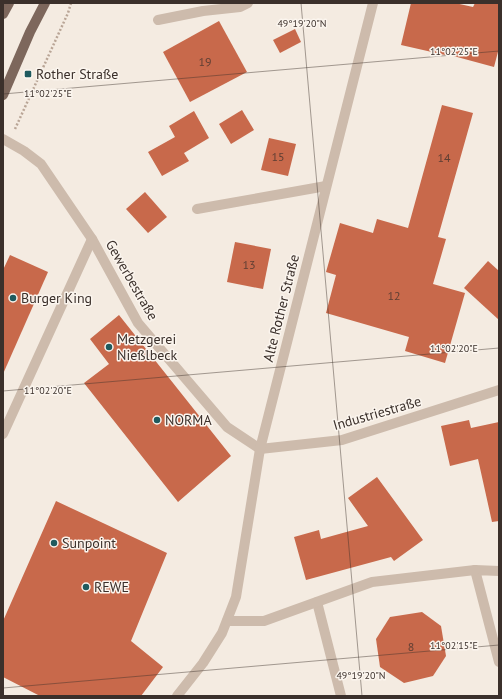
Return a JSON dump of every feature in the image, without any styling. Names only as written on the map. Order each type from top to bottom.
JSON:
[{"type":"main road","points":[[3,14],[9,3]]},
{"type":"main road","points":[[3,95],[30,32],[45,3]]},
{"type":"street","points":[[158,20],[203,11],[240,7],[248,3]]},
{"type":"street","name":"Alte Rother Straße","points":[[177,696],[203,663],[222,633],[236,597],[260,449],[373,3]]},
{"type":"street","name":"Gewerbestraße","points":[[6,141],[24,151],[41,164],[92,239],[138,323],[227,427],[260,449]]},
{"type":"street","points":[[197,209],[326,186]]},
{"type":"street","points":[[3,434],[92,239]]},
{"type":"street","name":"Industriestraße","points":[[260,449],[342,440],[499,390]]},
{"type":"street","points":[[227,621],[264,621],[372,582],[475,570],[499,571]]},
{"type":"street","points":[[475,570],[499,662]]},
{"type":"street","points":[[317,602],[341,696]]},
{"type":"path","points":[[6,141],[68,13],[71,3]]},
{"type":"building","points":[[411,3],[455,3],[473,7],[475,3],[499,3],[499,48],[494,67],[446,54],[401,45]]},
{"type":"building","points":[[219,21],[247,72],[190,102],[163,52]]},
{"type":"building","points":[[295,29],[301,42],[280,53],[273,40]]},
{"type":"building","points":[[442,105],[473,113],[438,237],[446,239],[433,284],[465,293],[445,363],[405,351],[409,337],[326,313],[336,275],[326,272],[340,223],[373,233],[377,219],[408,228]]},
{"type":"building","points":[[242,110],[254,130],[231,144],[219,124]]},
{"type":"building","points":[[194,111],[209,138],[184,153],[189,161],[162,176],[148,152],[175,137],[169,126]]},
{"type":"building","points":[[269,138],[296,144],[288,176],[261,170]]},
{"type":"building","points":[[145,192],[167,217],[148,233],[126,209]]},
{"type":"building","points":[[235,242],[271,249],[263,289],[227,282]]},
{"type":"building","points":[[10,255],[48,272],[3,374],[3,270]]},
{"type":"building","points":[[488,261],[499,271],[499,320],[464,288]]},
{"type":"building","name":"NORMA","points":[[119,315],[231,456],[178,502],[84,383],[109,364],[90,339]]},
{"type":"building","points":[[469,420],[471,428],[499,422],[499,521],[492,522],[478,459],[450,466],[441,426]]},
{"type":"building","points":[[377,477],[423,540],[394,561],[391,557],[306,580],[294,537],[319,530],[321,539],[368,526],[348,498]]},
{"type":"building","name":"REWE","points":[[56,501],[167,553],[131,641],[163,667],[141,696],[40,696],[3,677],[3,621]]},
{"type":"building","points":[[422,612],[441,626],[446,656],[433,676],[404,683],[380,667],[376,639],[390,617]]},
{"type":"place","name":"Rother Straße","points":[[28,74]]},
{"type":"place","name":"Burger King","points":[[13,298]]},
{"type":"place","name":"Metzgerei Nießlbeck","points":[[109,347]]},
{"type":"place","name":"NORMA","points":[[157,420]]},
{"type":"place","name":"Sunpoint","points":[[54,543]]},
{"type":"place","name":"REWE","points":[[86,587]]}]
